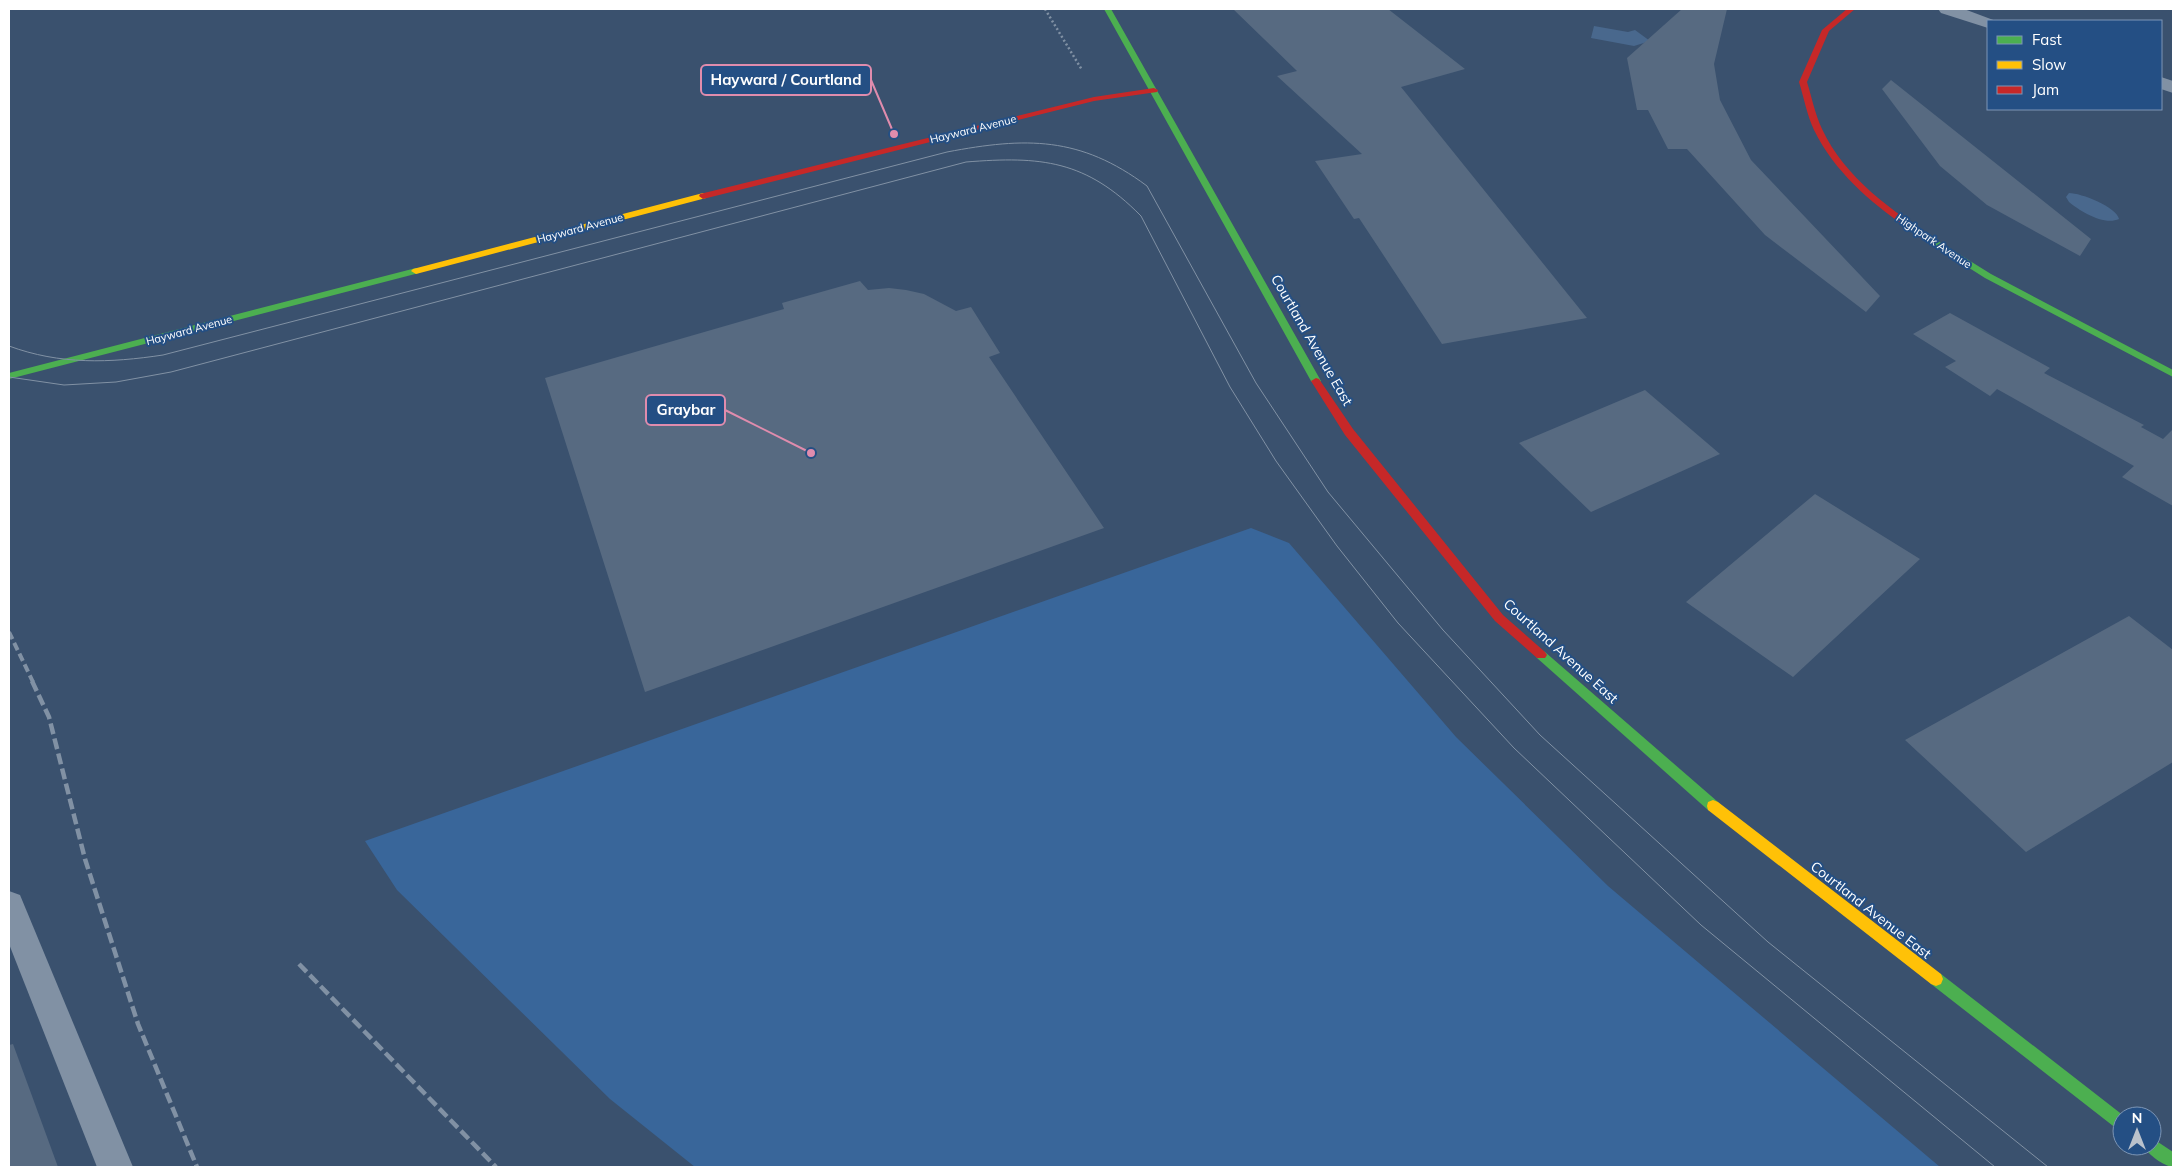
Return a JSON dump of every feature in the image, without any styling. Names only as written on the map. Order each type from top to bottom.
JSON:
[{"type":"street","name":"Courtland Avenue East","points":[[1107,9],[1316,380],[1349,432],[1500,618],[1706,800],[2112,1116]]},
{"type":"street","name":"Highpark Avenue","points":[[1851,9],[1826,30],[1803,82],[1818,130],[1846,171],[1902,222],[1980,271],[2173,374]]},
{"type":"street","points":[[1947,9],[1987,23]]},
{"type":"street","name":"Hayward Avenue","points":[[9,376],[755,183],[1094,99],[1154,90]]},
{"type":"street","points":[[2162,1153],[2173,1161]]},
{"type":"lane","points":[[9,905],[115,1167]]},
{"type":"path","points":[[1045,9],[1084,73]]},
{"type":"shaded area","points":[[1594,26],[1628,32],[1635,30],[1650,41],[1634,46],[1591,38]]},
{"type":"shaded area","points":[[2069,193],[2090,198],[2112,210],[2119,219],[2106,221],[2092,217],[2069,202],[2066,197]]},
{"type":"shaded area","points":[[1251,528],[1289,543],[1456,737],[1608,886],[1940,1167],[695,1167],[610,1099],[397,890],[365,841]]},
{"type":"building","points":[[1233,9],[1388,9],[1465,69],[1401,87],[1587,318],[1442,344],[1359,218],[1354,219],[1315,161],[1362,154],[1277,76],[1297,71]]},
{"type":"building","points":[[1682,9],[1727,9],[1714,64],[1720,100],[1751,160],[1880,296],[1866,312],[1765,235],[1687,149],[1668,149],[1648,110],[1637,110],[1627,58]]},
{"type":"building","points":[[1891,80],[2091,239],[2080,256],[1987,205],[1940,166],[1882,89]]},
{"type":"building","points":[[860,281],[868,290],[889,288],[924,294],[956,311],[971,307],[1000,353],[989,357],[1104,528],[645,692],[545,378],[784,309],[782,303]]},
{"type":"building","points":[[1950,313],[2050,368],[2044,373],[2144,425],[2141,427],[2163,439],[2173,429],[2173,506],[2122,477],[2134,466],[1997,389],[1990,396],[1945,367],[1956,361],[1913,334]]},
{"type":"building","points":[[1645,390],[1720,454],[1591,512],[1519,443]]},
{"type":"building","points":[[1815,494],[1920,559],[1793,677],[1686,602]]},
{"type":"building","points":[[2129,616],[2173,650],[2173,762],[2026,852],[1905,740]]},
{"type":"building","points":[[13,1044],[58,1167],[9,1167],[9,1045]]},
{"type":"tram line","points":[[9,346],[47,357],[85,361],[124,360],[163,355],[947,152],[1002,144],[1027,143],[1075,149],[1099,157],[1147,186],[1256,383],[1328,492],[1443,630],[1540,735],[1768,942],[2048,1167]]},
{"type":"tram line","points":[[9,377],[64,385],[116,382],[171,372],[966,162],[993,160],[1040,162],[1061,166],[1081,173],[1101,183],[1121,197],[1141,216],[1230,387],[1276,461],[1337,546],[1398,623],[1514,748],[1701,925],[1995,1167]]},
{"type":"railway","points":[[9,632],[33,682]]},
{"type":"railway","points":[[32,681],[49,717],[85,859],[138,1024],[197,1167]]},
{"type":"railway","points":[[299,964],[496,1167]]},
{"type":"traffic: fast","points":[[1107,9],[1316,381]]},
{"type":"traffic: fast","points":[[1933,241],[1988,276],[2173,374]]},
{"type":"traffic: fast","points":[[9,376],[416,271]]},
{"type":"traffic: fast","points":[[1541,655],[1713,806]]},
{"type":"traffic: fast","points":[[1936,979],[2112,1116]]},
{"type":"traffic: fast","points":[[2162,1153],[2173,1161]]},
{"type":"traffic: slow","points":[[416,271],[703,196]]},
{"type":"traffic: slow","points":[[1713,806],[1936,979]]},
{"type":"traffic: jam","points":[[1851,9],[1826,30],[1803,82],[1813,118],[1827,147],[1853,178],[1900,219],[1933,241]]},
{"type":"traffic: jam","points":[[703,196],[1094,99],[1154,90]]},
{"type":"traffic: jam","points":[[1316,381],[1349,432],[1499,618],[1541,655]]},
{"type":"place","name":"Hayward / Courtland","points":[[894,134]]},
{"type":"place","name":"Graybar","points":[[811,453]]}]
